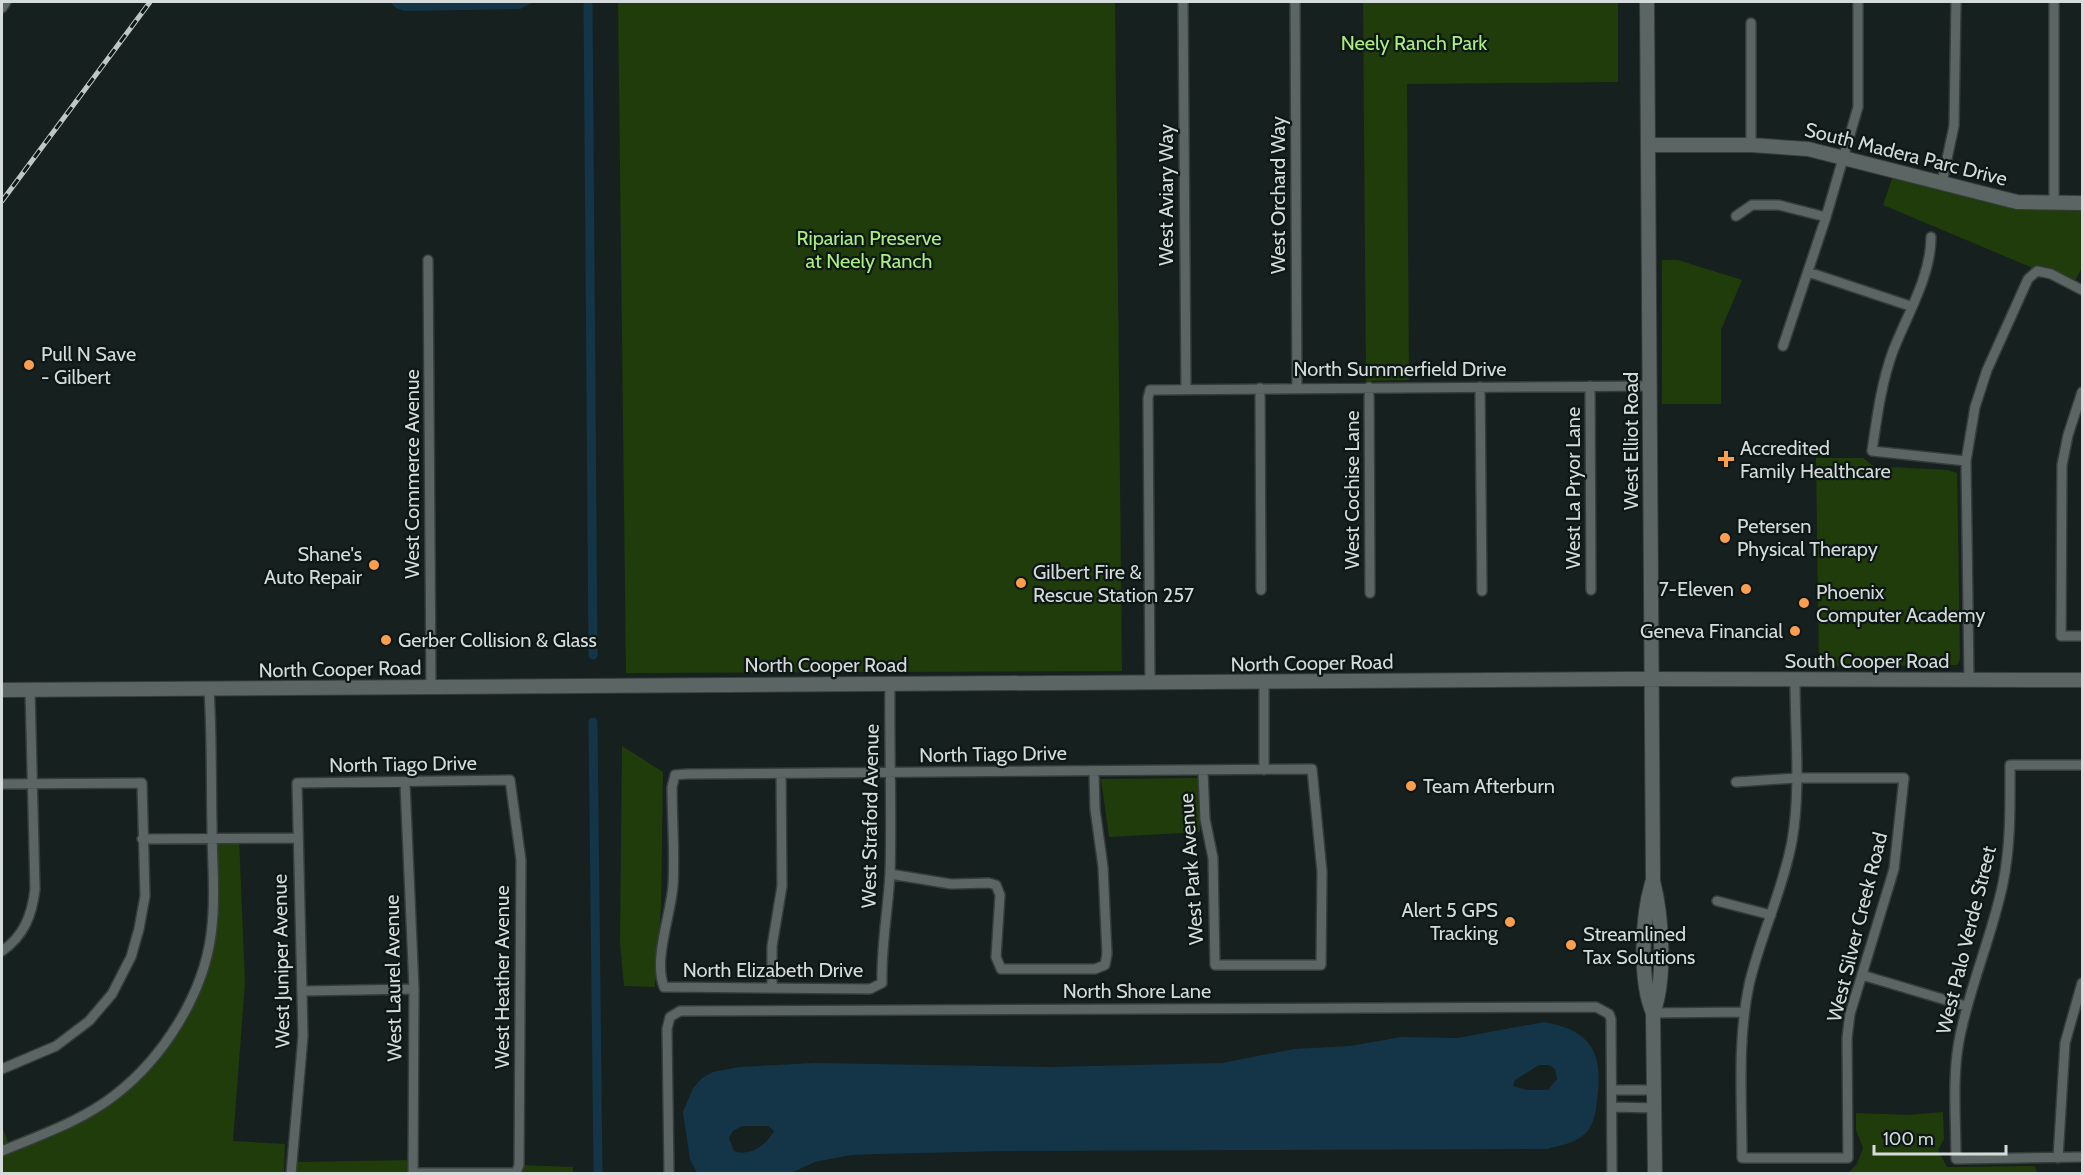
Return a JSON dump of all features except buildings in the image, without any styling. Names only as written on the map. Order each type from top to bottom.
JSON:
[{"type":"main road","name":"West Elliot Road","points":[[1647,2],[1653,881],[1646,906],[1646,996],[1653,1013],[1655,1173]]},
{"type":"main road","name":"South Madera Parc Drive","points":[[1648,145],[1751,145],[1808,149],[2017,202],[2082,203]]},
{"type":"main road","name":"North Cooper Road","points":[[2,690],[1652,680]]},
{"type":"main road","name":"South Cooper Road","points":[[1652,680],[2082,680]]},
{"type":"street","points":[[2,8],[6,2]]},
{"type":"street","name":"West Aviary Way","points":[[1182,2],[1186,388]]},
{"type":"street","name":"West Orchard Way","points":[[1295,2],[1297,388]]},
{"type":"street","points":[[1783,346],[1826,217],[1858,107],[1858,2]]},
{"type":"street","points":[[1942,182],[1954,126],[1956,2]]},
{"type":"street","points":[[2054,2],[2055,202]]},
{"type":"street","points":[[1751,23],[1751,145]]},
{"type":"street","points":[[1736,216],[1752,205],[1770,205],[1826,217]]},
{"type":"street","points":[[1931,237],[1931,258],[1910,306],[1880,395],[1872,451],[1966,462]]},
{"type":"street","name":"West Commerce Avenue","points":[[428,260],[431,687]]},
{"type":"street","points":[[1969,680],[1966,462],[1975,407],[1987,370],[2028,279],[2037,271],[2051,274],[2082,290]]},
{"type":"street","points":[[1808,272],[1910,306]]},
{"type":"street","name":"West La Pryor Lane","points":[[1590,386],[1591,590]]},
{"type":"street","name":"North Summerfield Drive","points":[[1150,684],[1148,398],[1150,390],[1650,386]]},
{"type":"street","name":"West Cochise Lane","points":[[1369,387],[1370,593]]},
{"type":"street","points":[[1480,387],[1482,591]]},
{"type":"street","points":[[1260,388],[1261,590]]},
{"type":"street","points":[[2082,392],[2068,435],[2062,465],[2061,636],[2082,636]]},
{"type":"street","points":[[1653,1013],[1744,1012],[1749,983],[1792,843],[1796,778],[1795,681]]},
{"type":"street","points":[[1264,683],[1264,770]]},
{"type":"street","name":"West Straford Avenue","points":[[882,984],[881,945],[890,874],[890,684]]},
{"type":"street","points":[[2,951],[13,943],[32,912],[35,889],[30,689]]},
{"type":"street","points":[[2,1151],[84,1115],[115,1095],[140,1072],[164,1044],[182,1015],[202,972],[211,936],[212,913],[209,690]]},
{"type":"street","name":"West Palo Verde Street","points":[[2058,1158],[1956,1159],[1955,1085],[1958,1044],[1966,1005],[2003,886],[2009,853],[2010,765],[2082,765]]},
{"type":"street","name":"North Tiago Drive","points":[[664,987],[661,980],[663,944],[673,886],[672,787],[675,775],[1312,769],[1322,872],[1321,965],[1215,965]]},
{"type":"street","points":[[890,874],[951,884],[989,883],[996,885],[1000,895],[996,957],[1001,969],[1095,969],[1105,965],[1107,954],[1103,867],[1095,809],[1094,771]]},
{"type":"street","name":"West Park Avenue","points":[[1203,771],[1205,819],[1213,858],[1215,965]]},
{"type":"street","points":[[772,988],[772,946],[782,876],[781,774]]},
{"type":"street","points":[[1736,782],[1796,778]]},
{"type":"street","name":"West Silver Creek Road","points":[[1744,1012],[1742,1158],[1848,1158],[1847,1038],[1850,1014],[1894,869],[1904,778],[1796,778]]},
{"type":"street","name":"North Tiago Drive","points":[[297,783],[510,780]]},
{"type":"street","name":"West Heather Avenue","points":[[510,780],[521,860],[519,1165],[516,1173]]},
{"type":"street","points":[[2,784],[142,783],[145,896],[131,957],[112,994],[89,1021],[56,1046],[2,1069]]},
{"type":"street","name":"West Juniper Avenue","points":[[291,1173],[303,1036],[297,783]]},
{"type":"street","name":"West Laurel Avenue","points":[[405,783],[414,988],[413,1173]]},
{"type":"street","points":[[142,838],[297,838]]},
{"type":"street","points":[[1717,901],[1771,915]]},
{"type":"street","points":[[1862,975],[1966,1005]]},
{"type":"street","points":[[2082,983],[2065,1043],[2058,1158],[2082,1157]]},
{"type":"street","name":"North Elizabeth Drive","points":[[664,987],[870,989],[882,984]]},
{"type":"street","points":[[303,991],[414,988]]},
{"type":"street","name":"North Shore Lane","points":[[669,1173],[668,1022],[674,1013],[688,1010],[1596,1007],[1609,1014],[1611,1019],[1612,1173]]},
{"type":"street","points":[[1612,1090],[1654,1090]]},
{"type":"street","points":[[1612,1107],[1655,1108]]},
{"type":"street","points":[[413,1173],[516,1173]]},
{"type":"green space","name":"Riparian Preserve at Neely Ranch","points":[[618,2],[1115,2],[1122,671],[626,673]]},
{"type":"green space","name":"Neely Ranch Park","points":[[1363,2],[1618,2],[1618,82],[1407,84],[1409,380],[1366,381]]},
{"type":"green space","points":[[1895,170],[2017,202],[2082,203],[2082,267],[2073,285],[1883,205]]},
{"type":"green space","points":[[1662,260],[1678,260],[1742,280],[1721,330],[1721,404],[1662,404]]},
{"type":"green space","points":[[1816,458],[1863,458],[1873,466],[1948,470],[1957,473],[1960,659],[1957,665],[1819,666]]},
{"type":"green space","points":[[622,746],[663,772],[661,907],[655,987],[624,986],[620,943]]},
{"type":"green space","points":[[1198,778],[1200,832],[1109,837],[1101,779]]},
{"type":"green space","points":[[239,838],[245,983],[233,1141],[285,1144],[284,1173],[2,1173],[2,1126],[10,1147],[115,1095],[164,1045],[201,974],[211,936],[212,839]]},
{"type":"green space","points":[[1943,1112],[1944,1139],[1938,1150],[1947,1167],[2035,1166],[2037,1173],[1848,1173],[1857,1164],[1863,1148],[1856,1130],[1856,1113],[1908,1115]]},
{"type":"green space","points":[[413,1160],[413,1173],[515,1173],[519,1165],[573,1167],[573,1174],[297,1174],[297,1162]]},
{"type":"water","points":[[390,2],[533,2],[520,9],[405,11],[396,8]]},
{"type":"water","points":[[1544,1022],[1573,1031],[1583,1038],[1591,1046],[1596,1057],[1599,1083],[1596,1109],[1588,1130],[1576,1140],[1547,1149],[1005,1151],[878,1154],[851,1155],[815,1162],[791,1173],[698,1174],[690,1160],[683,1112],[693,1088],[702,1078],[713,1072],[739,1067],[815,1063],[1051,1067],[1222,1063],[1294,1049],[1350,1046],[1401,1037],[1458,1038]],"holes":[[[1539,1065],[1549,1065],[1555,1069],[1557,1079],[1548,1090],[1527,1090],[1513,1086],[1515,1080]],[[742,1126],[768,1126],[774,1131],[767,1141],[752,1151],[734,1151],[729,1138],[733,1131]]]},
{"type":"waterway","points":[[588,2],[593,655]]},
{"type":"waterway","points":[[593,722],[598,1174]]},
{"type":"railway","points":[[2,201],[150,2]]},
{"type":"place","name":"Pull N Save - Gilbert","points":[[29,365]]},
{"type":"place","name":"Accredited Family Healthcare","points":[[1726,459]]},
{"type":"place","name":"Petersen Physical Therapy","points":[[1725,538]]},
{"type":"place","name":"Shane's Auto Repair","points":[[374,565]]},
{"type":"place","name":"Gilbert Fire & Rescue Station 257","points":[[1021,583]]},
{"type":"place","name":"7-Eleven","points":[[1746,589]]},
{"type":"place","name":"Phoenix Computer Academy","points":[[1804,603]]},
{"type":"place","name":"Geneva Financial","points":[[1795,631]]},
{"type":"place","name":"Gerber Collision & Glass","points":[[386,640]]},
{"type":"place","name":"Team Afterburn","points":[[1411,786]]},
{"type":"place","name":"Alert 5 GPS Tracking","points":[[1510,922]]},
{"type":"place","name":"Streamlined Tax Solutions","points":[[1571,945]]}]
